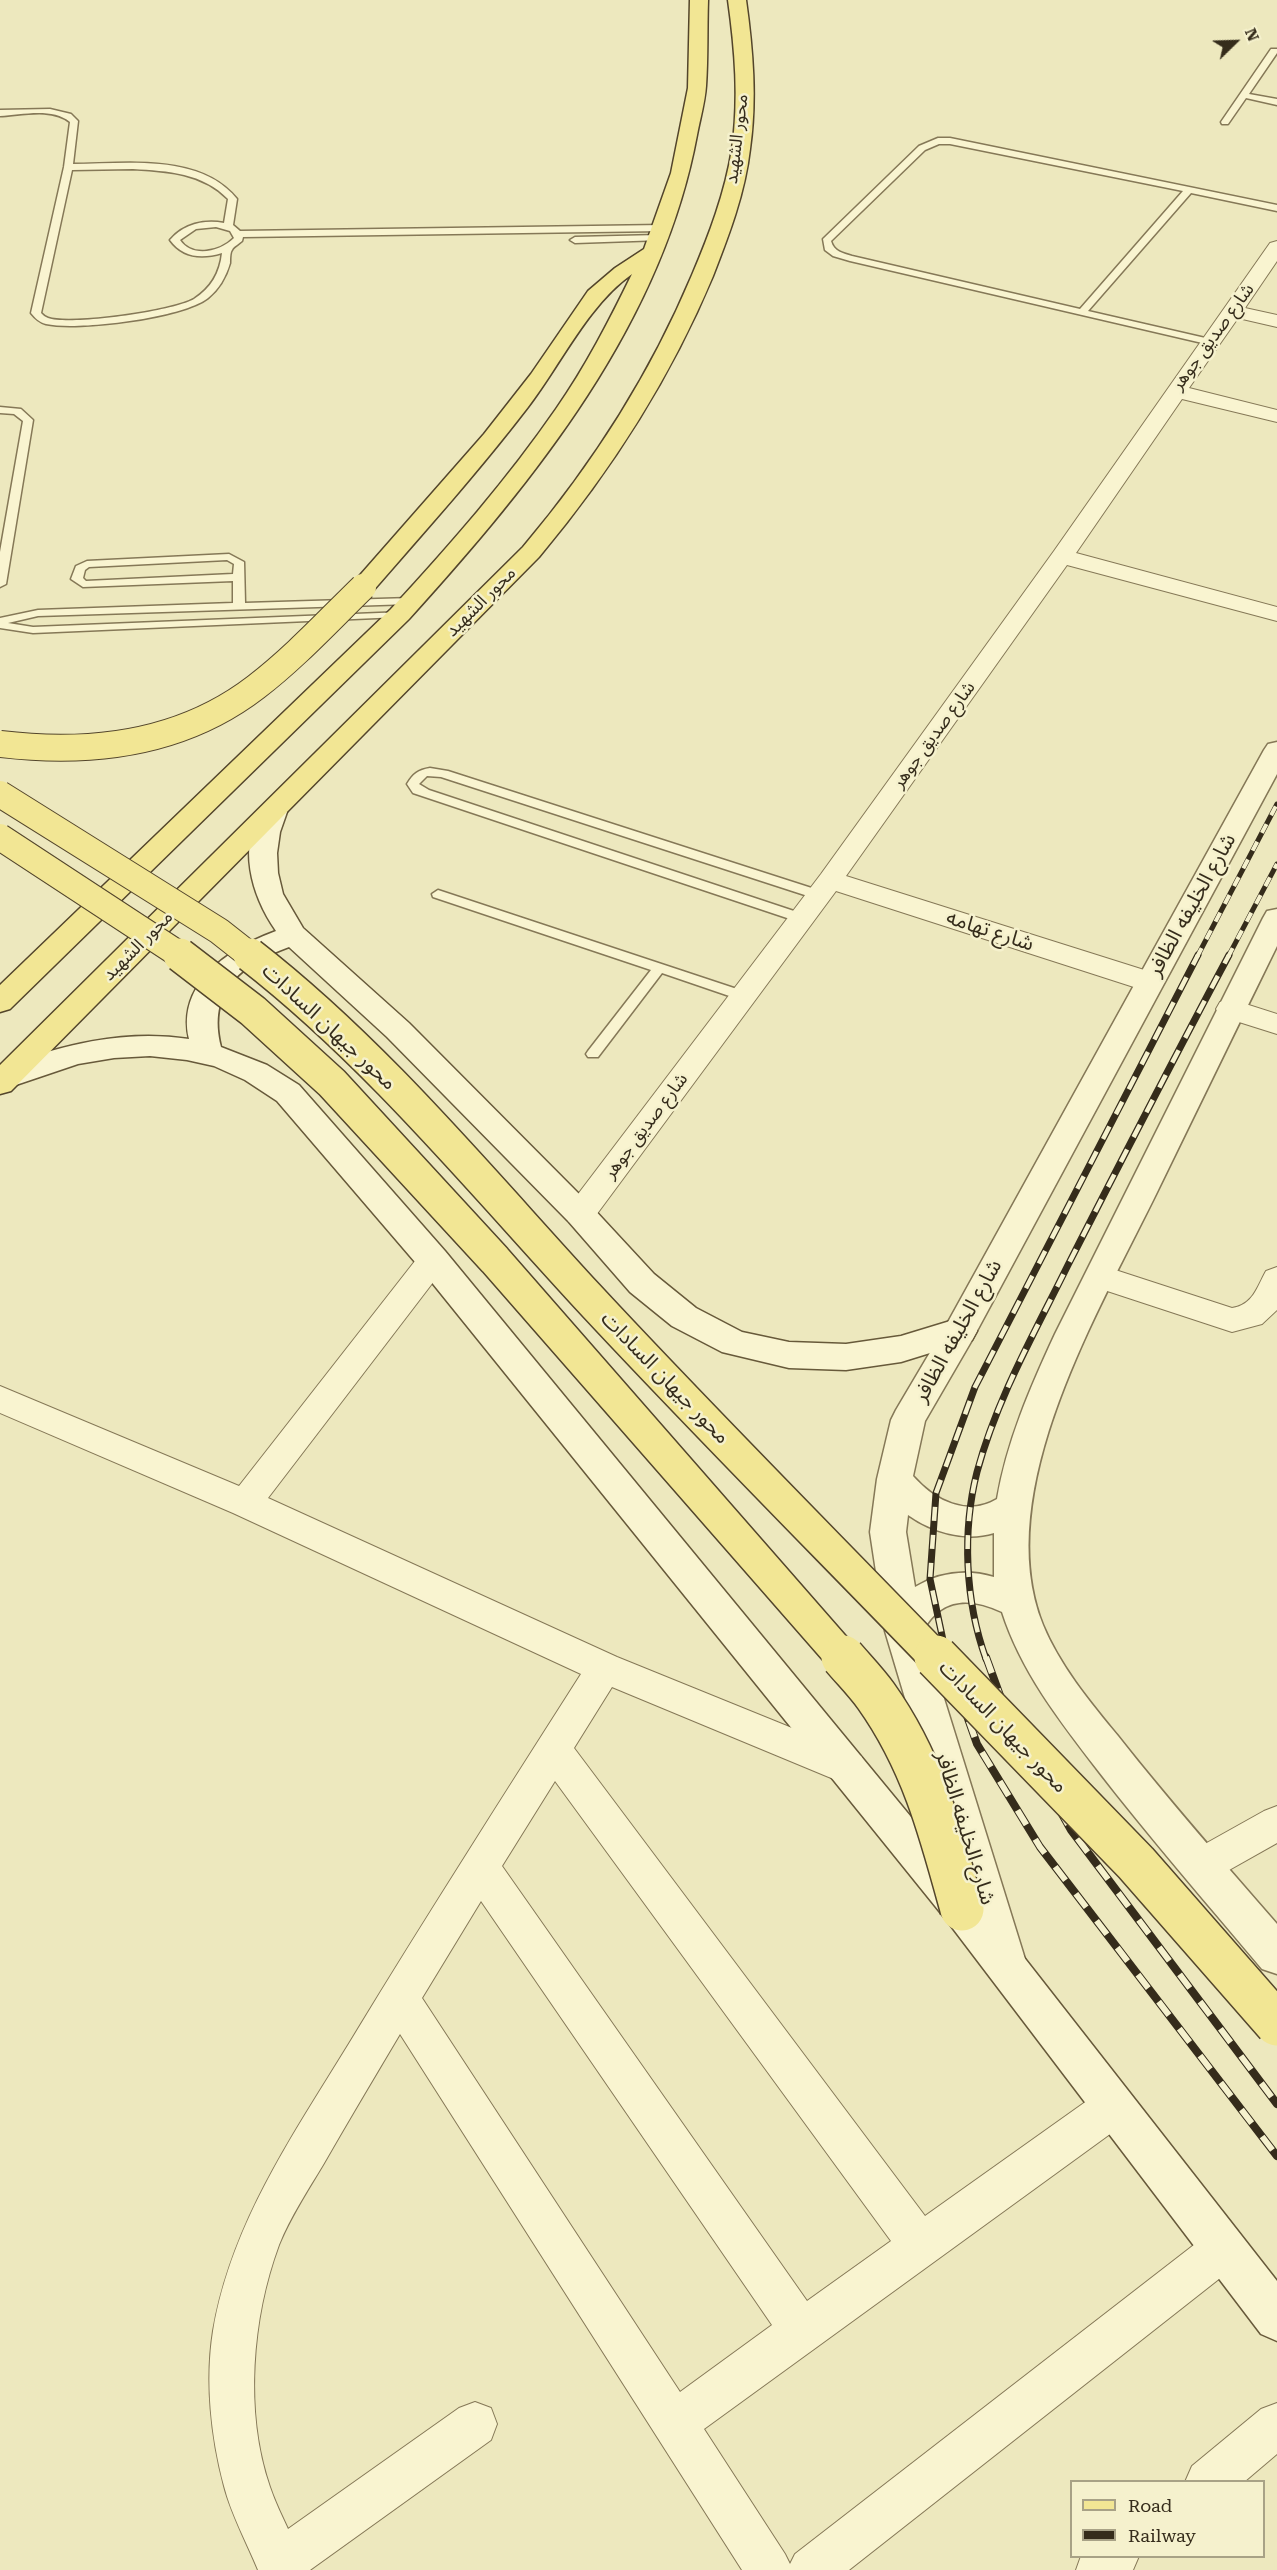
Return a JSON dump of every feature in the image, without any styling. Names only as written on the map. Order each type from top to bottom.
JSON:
[{"type":"main road","points":[[0,1002],[405,608],[483,520],[557,423],[613,334],[659,239],[681,176],[697,98],[700,51],[699,0]]},
{"type":"main road","name":"محور الشهيد","points":[[3,1080],[531,552],[588,484],[640,405],[671,346],[718,240],[737,171],[745,107],[737,0]]},
{"type":"main road","points":[[0,744],[28,748],[81,749],[119,744],[159,735],[195,722],[228,706],[256,687],[363,587],[492,439],[539,378],[595,296],[659,239]]},
{"type":"main road","name":"محور جيهان السادات","points":[[0,794],[219,931],[282,980],[367,1058],[619,1331],[1136,1863],[1277,2024]]},
{"type":"main road","name":"محور جيهان السادات","points":[[0,837],[203,970],[254,1011],[332,1083],[421,1177],[874,1694],[901,1735],[923,1779],[940,1826],[962,1909]]},
{"type":"street","name":"شارع صديق جوهر","points":[[580,1214],[824,887],[1062,556],[1277,247]]},
{"type":"street","points":[[1233,311],[1277,321]]},
{"type":"street","points":[[1175,391],[1277,416]]},
{"type":"street","points":[[1062,556],[1277,614]]},
{"type":"street","name":"شارع الخليفه الظافر","points":[[1005,1962],[904,1631],[888,1532],[895,1479],[908,1420],[960,1330],[1277,750]]},
{"type":"street","points":[[273,812],[264,842],[264,873],[269,894],[279,915],[293,935],[407,1039],[580,1214],[642,1283],[684,1317],[734,1343],[789,1355],[846,1357],[901,1349],[960,1330]]},
{"type":"street","name":"شارع تهامه","points":[[824,887],[1150,982]]},
{"type":"street","points":[[1277,918],[1230,1009],[1055,1374],[1027,1446],[1015,1507],[1011,1546],[1016,1602],[1036,1653],[1063,1696],[1149,1808],[1277,1955]]},
{"type":"street","points":[[207,1053],[200,1022],[203,1005],[210,990],[221,975],[252,951],[293,935]]},
{"type":"street","points":[[1230,1009],[1277,1024]]},
{"type":"street","points":[[3,1080],[63,1056],[112,1047],[151,1045],[207,1053],[252,1069],[288,1093],[433,1260],[1005,1962],[1113,2107],[1277,2318]]},
{"type":"street","points":[[245,1503],[433,1260]]},
{"type":"street","points":[[1100,1277],[1232,1320],[1245,1319],[1257,1314],[1264,1306],[1277,1279]]},
{"type":"street","points":[[0,1399],[245,1503],[604,1668],[848,1768]]},
{"type":"street","points":[[895,1479],[904,1493],[917,1504],[952,1519],[989,1520],[1015,1507]]},
{"type":"street","points":[[904,1631],[910,1615],[922,1601],[948,1589],[978,1587],[998,1592],[1016,1602]]},
{"type":"street","points":[[475,2424],[280,2567],[247,2488],[236,2436],[233,2374],[235,2333],[245,2283],[261,2235],[283,2192],[399,1998],[604,1668]]},
{"type":"street","points":[[553,1749],[920,2246]]},
{"type":"street","points":[[1201,1866],[1277,1823]]},
{"type":"street","points":[[480,1867],[802,2331]]},
{"type":"street","points":[[399,1998],[769,2570]]},
{"type":"street","points":[[675,2422],[1113,2107]]},
{"type":"street","points":[[810,2570],[1223,2250]]},
{"type":"street","points":[[1209,2480],[1277,2425]]},
{"type":"street","points":[[1099,2570],[1114,2558]]},
{"type":"lane","points":[[1224,122],[1274,51]]},
{"type":"lane","points":[[1243,95],[1277,102]]},
{"type":"lane","points":[[0,113],[52,111],[70,116],[74,121],[68,167],[36,313],[40,318],[57,322],[152,315],[184,308],[196,302],[218,282],[225,266],[227,249]]},
{"type":"lane","points":[[1210,342],[850,258],[836,254],[828,248],[826,241],[922,148],[938,141],[1277,208]]},
{"type":"lane","points":[[68,167],[161,168],[198,174],[214,180],[228,191],[233,199],[228,226],[237,239]]},
{"type":"lane","points":[[1081,313],[1188,191]]},
{"type":"lane","points":[[228,226],[202,225],[189,228],[179,233],[175,240],[178,246],[186,251],[199,253],[227,249],[237,239],[659,239]]},
{"type":"lane","points":[[0,410],[17,411],[28,420],[1,567],[0,584]]},
{"type":"lane","points":[[239,577],[84,584],[77,579],[80,568],[87,564],[230,557],[239,562],[239,577],[239,606]]},
{"type":"lane","points":[[0,623],[38,613],[239,606],[405,608]]},
{"type":"lane","points":[[0,623],[33,630],[405,608]]},
{"type":"lane","points":[[801,918],[425,794],[417,790],[413,784],[416,777],[424,772],[434,771],[584,819],[824,887]]},
{"type":"lane","points":[[565,840],[584,819]]},
{"type":"lane","points":[[438,894],[744,996]]},
{"type":"lane","points":[[593,1054],[659,968]]},
{"type":"railway","points":[[1197,957],[1277,804]]},
{"type":"railway","points":[[1228,957],[1277,864]]},
{"type":"railway","points":[[947,1659],[930,1579],[936,1493],[975,1387],[1198,955]]},
{"type":"railway","points":[[986,1659],[974,1614],[968,1566],[972,1495],[985,1445],[1030,1340],[1229,955]]},
{"type":"railway","points":[[946,1657],[977,1744],[1040,1847],[1277,2156]]},
{"type":"railway","points":[[986,1657],[1009,1720],[1071,1830],[1277,2104]]}]
